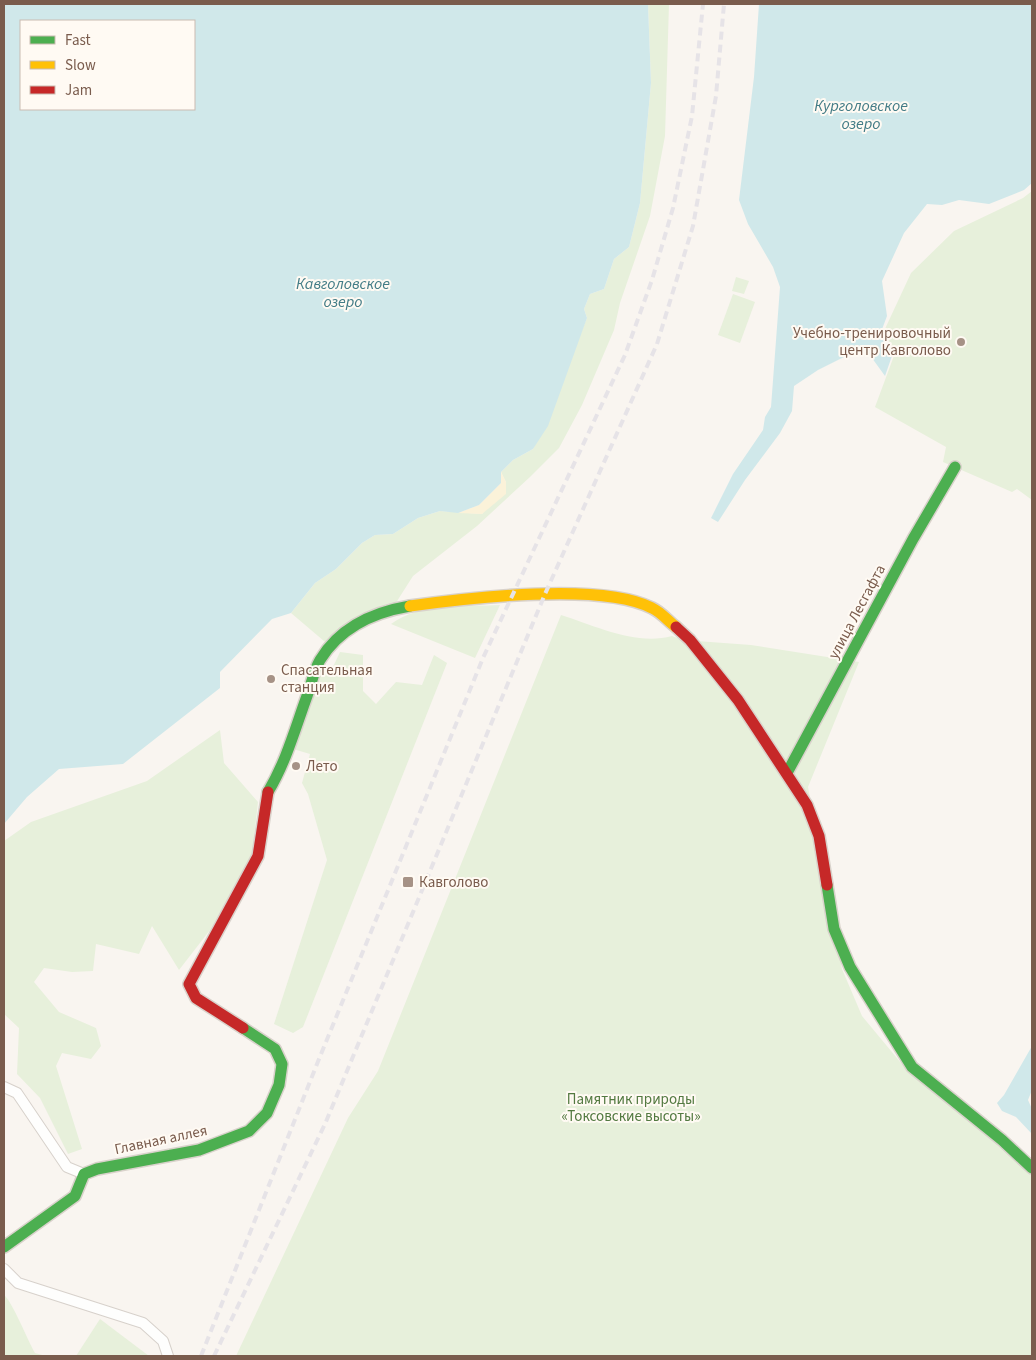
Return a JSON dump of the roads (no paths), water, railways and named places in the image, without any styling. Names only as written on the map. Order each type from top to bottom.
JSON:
[{"type":"street","name":"улица Лесгафта","points":[[787,773],[913,539],[956,467]]},
{"type":"street","name":"Главная аллея","points":[[84,1174],[97,1169],[199,1150],[249,1131],[267,1113],[279,1085],[282,1064],[275,1049],[196,998],[190,984],[217,929],[258,856],[268,794],[280,772],[320,660],[344,632],[364,619],[392,609],[426,604],[545,594],[616,596],[653,608],[690,640],[738,700],[787,773]]},
{"type":"street","points":[[787,773],[807,805],[819,836],[834,929],[850,968],[912,1067],[1002,1140],[1032,1168]]},
{"type":"street","points":[[4,1087],[17,1093],[67,1167],[84,1174],[75,1196],[4,1247]]},
{"type":"street","points":[[4,1269],[18,1283],[143,1323],[163,1341],[168,1356]]},
{"type":"water","name":"Кавголовское озеро","points":[[4,4],[648,4],[651,83],[640,203],[629,247],[614,259],[604,289],[590,294],[584,309],[587,318],[548,426],[533,449],[513,460],[501,472],[501,483],[479,505],[458,513],[440,511],[418,518],[393,534],[375,535],[362,543],[336,569],[315,583],[291,613],[272,619],[220,672],[220,688],[123,764],[59,769],[27,797],[4,824]]},
{"type":"water","name":"Курголовское озеро","points":[[759,4],[1032,4],[1032,183],[1024,190],[989,204],[959,200],[942,205],[927,204],[904,233],[882,281],[887,316],[881,332],[893,353],[885,376],[864,347],[818,370],[794,386],[792,411],[780,433],[745,480],[718,522],[711,518],[733,474],[763,430],[765,417],[771,407],[780,287],[773,267],[748,224],[739,200],[754,77]]},
{"type":"water","points":[[1032,1046],[1032,1090],[1028,1100],[1032,1109],[1032,1134],[1016,1117],[1002,1111],[997,1103],[1004,1095]]},
{"type":"railway","points":[[201,1356],[319,1059],[483,658],[625,355],[652,280],[673,208],[692,116],[703,4]]},
{"type":"railway","points":[[214,1356],[325,1124],[545,594],[657,344],[693,226],[716,96],[724,4]]},
{"type":"place","name":"Учебно-тренировочный центр Кавголово","points":[[961,342]]},
{"type":"place","name":"Спасательная станция","points":[[271,679]]},
{"type":"place","name":"Лето","points":[[296,766]]},
{"type":"place","name":"Кавголово","points":[[408,882]]},
{"type":"park label","name":"Памятник природы «Токсовские высоты»","points":[[631,1108]]}]
